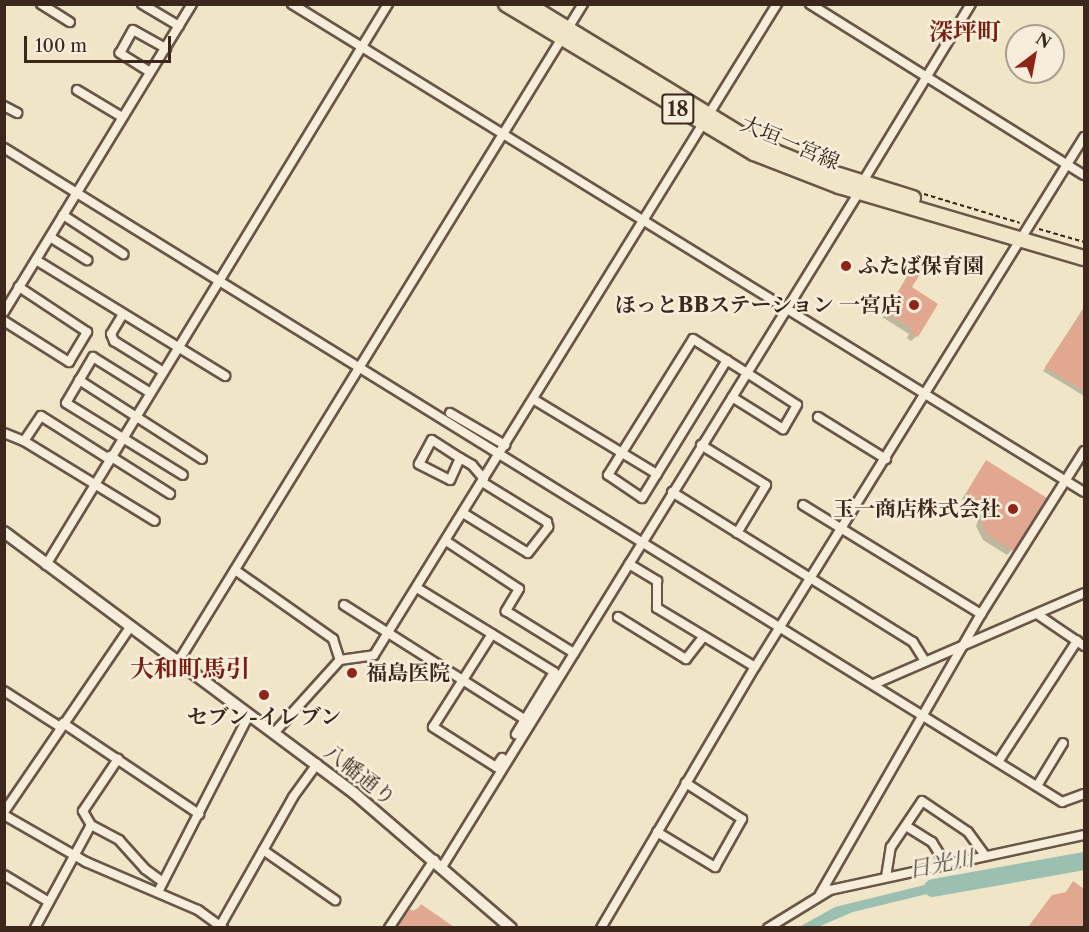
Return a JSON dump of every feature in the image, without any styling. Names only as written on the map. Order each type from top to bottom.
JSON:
[{"type":"main road","name":"大垣一宮線","points":[[506,4],[565,34],[706,121],[756,144],[861,188],[1084,249]]},
{"type":"main road","name":"大垣一宮線","points":[[527,4],[565,34]]},
{"type":"main road","name":"大垣一宮線","points":[[1026,232],[1084,258]]},
{"type":"street","points":[[41,4],[70,22]]},
{"type":"street","points":[[142,4],[179,26]]},
{"type":"street","points":[[4,312],[192,4]]},
{"type":"street","points":[[292,4],[1084,492]]},
{"type":"street","points":[[46,565],[134,416],[388,4]]},
{"type":"street","points":[[178,662],[583,4]]},
{"type":"street","points":[[274,734],[340,660],[374,656],[777,4]]},
{"type":"street","points":[[810,4],[1084,175]]},
{"type":"street","points":[[389,927],[438,864],[574,653],[861,188],[971,4]]},
{"type":"street","points":[[150,72],[120,54],[133,30],[166,48]]},
{"type":"street","points":[[77,90],[122,117]]},
{"type":"street","points":[[4,106],[17,113]]},
{"type":"street","points":[[601,927],[755,667],[812,579],[1084,137]]},
{"type":"street","points":[[4,148],[359,367],[502,449]]},
{"type":"street","points":[[63,215],[123,254]]},
{"type":"street","points":[[50,237],[87,260]]},
{"type":"street","points":[[36,260],[225,376]]},
{"type":"street","points":[[4,321],[69,362],[87,332],[20,287]]},
{"type":"street","points":[[123,314],[111,334],[114,341],[162,371]]},
{"type":"street","points":[[727,360],[642,498],[608,474],[693,339],[727,360],[797,405],[783,429],[732,397]]},
{"type":"street","points":[[149,392],[93,357],[66,403],[183,475]]},
{"type":"street","points":[[79,380],[202,459]]},
{"type":"street","points":[[533,399],[657,474]]},
{"type":"street","points":[[450,412],[502,449],[644,540],[1062,802],[1084,794]]},
{"type":"street","points":[[24,441],[41,416],[170,494]]},
{"type":"street","points":[[818,417],[886,459]]},
{"type":"street","points":[[4,433],[24,441],[155,521]]},
{"type":"street","points":[[460,458],[450,480],[419,464],[432,440],[460,458],[483,481],[547,522],[548,527],[528,553],[463,513]]},
{"type":"street","points":[[702,445],[766,485],[737,533]]},
{"type":"street","points":[[819,894],[926,716],[981,614],[1084,451]]},
{"type":"street","points":[[672,492],[913,642],[925,661]]},
{"type":"street","points":[[802,505],[981,614]]},
{"type":"street","name":"八幡通り","points":[[4,532],[317,764],[511,927]]},
{"type":"street","points":[[446,541],[519,589],[506,611],[574,653]]},
{"type":"street","points":[[629,564],[657,581],[657,608],[755,667]]},
{"type":"street","points":[[235,570],[333,639],[340,660]]},
{"type":"street","points":[[417,588],[554,672],[496,767],[433,727],[492,634]]},
{"type":"street","points":[[874,684],[1084,593]]},
{"type":"street","points":[[344,605],[524,719]]},
{"type":"street","points":[[999,762],[1081,644],[1037,614]]},
{"type":"street","points":[[618,617],[686,659],[703,637]]},
{"type":"street","points":[[130,627],[61,725],[4,814],[74,856],[198,910],[220,927],[293,797],[317,764]]},
{"type":"street","points":[[4,691],[118,759],[199,814]]},
{"type":"street","points":[[158,892],[249,715]]},
{"type":"street","points":[[1037,786],[1063,743]]},
{"type":"street","points":[[118,759],[83,811],[91,825],[119,840],[145,870],[163,882]]},
{"type":"street","points":[[657,832],[715,867],[742,819],[686,783]]},
{"type":"street","points":[[886,877],[891,847],[922,801],[968,832],[985,855]]},
{"type":"street","points":[[35,927],[91,825]]},
{"type":"street","points":[[906,826],[932,842],[946,864]]},
{"type":"street","points":[[768,927],[819,894],[886,877],[1084,835]]},
{"type":"street","points":[[263,850],[334,900]]},
{"type":"street","points":[[4,875],[49,902]]},
{"type":"path","points":[[921,193],[1026,232],[1084,242]]},
{"type":"shaded area","points":[[953,878],[956,887],[853,912],[818,927],[799,927],[835,907]]},
{"type":"building","points":[[919,256],[928,262],[912,287],[938,304],[918,337],[911,333],[913,329],[886,312]]},
{"type":"building","points":[[1084,309],[1084,390],[1045,367]]},
{"type":"building","name":"玉一商店株式会社","points":[[986,460],[1047,498],[1014,551],[988,535],[981,520],[986,505],[966,493]]},
{"type":"building","points":[[1073,881],[1084,889],[1084,927],[1028,927],[1052,895],[1066,892]]},
{"type":"building","points":[[421,904],[454,927],[397,927],[410,909],[416,912]]},
{"type":"waterway","name":"日光川","points":[[933,888],[1084,861]]},
{"type":"place","name":"ふたば保育園","points":[[846,266]]},
{"type":"place","name":"ほっとBBステーション 一宮店","points":[[914,305]]},
{"type":"place","name":"玉一商店株式会社","points":[[1013,509]]},
{"type":"place","name":"福島医院","points":[[352,673]]},
{"type":"place","name":"セブン-イレブン","points":[[264,695]]},
{"type":"district","name":"深坪町","points":[[965,32]]},
{"type":"district","name":"大和町馬引","points":[[190,669]]}]
